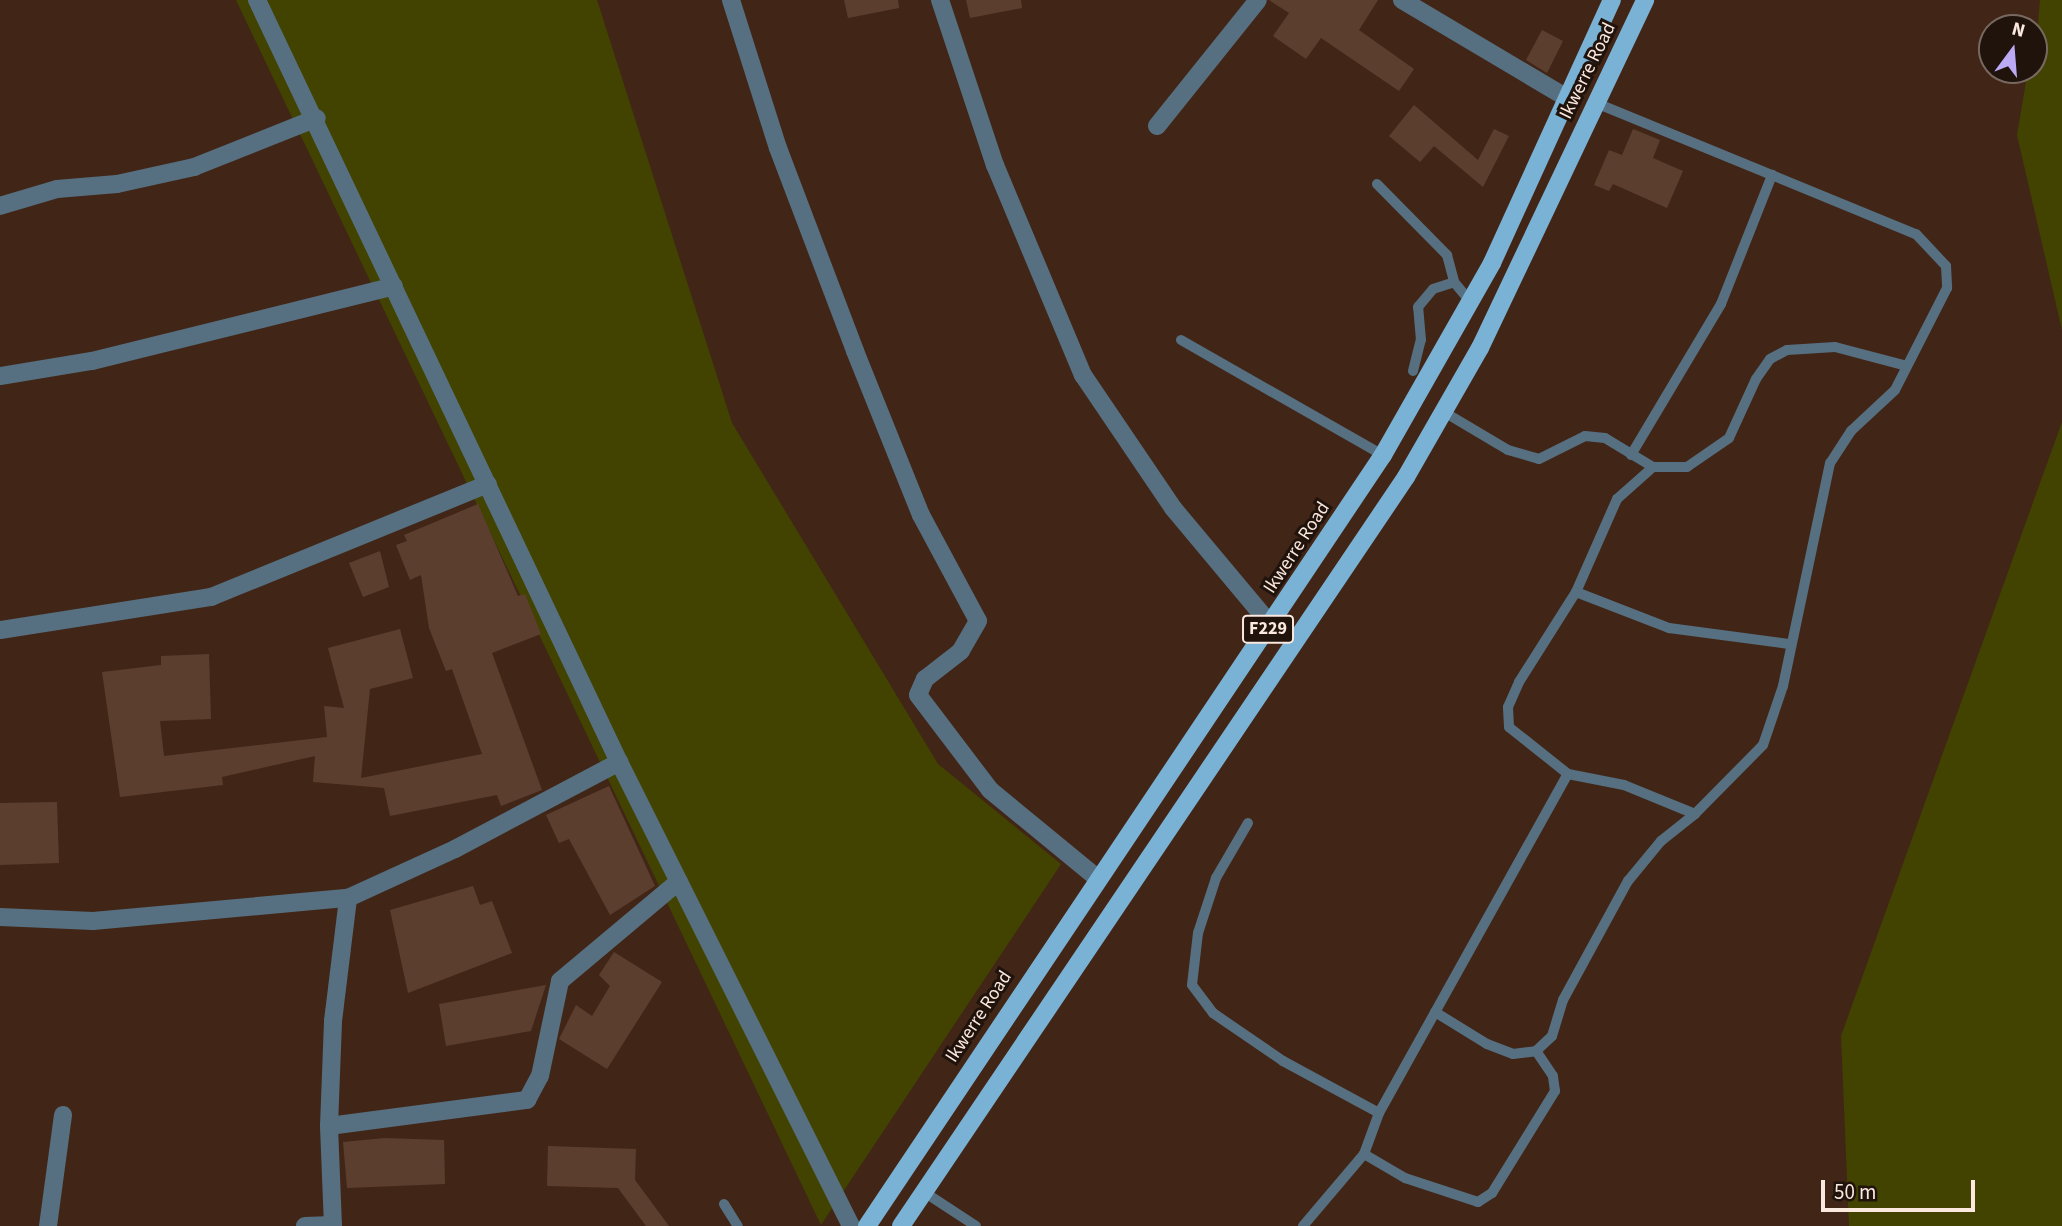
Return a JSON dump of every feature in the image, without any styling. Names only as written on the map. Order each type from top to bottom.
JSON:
[{"type":"main road","name":"Ikwerre Road","points":[[867,1226],[1097,878],[1271,625],[1383,455],[1471,302],[1569,99],[1612,0]]},
{"type":"main road","name":"Ikwerre Road","points":[[901,1226],[1406,477],[1444,412],[1645,0]]},
{"type":"street","points":[[257,0],[317,118],[619,762],[851,1226]]},
{"type":"street","points":[[731,0],[778,148],[855,351],[921,515],[978,621],[961,651],[925,679],[918,695],[990,790],[1097,878]]},
{"type":"street","points":[[940,0],[995,165],[1083,375],[1174,508],[1271,625]]},
{"type":"street","points":[[1157,125],[1258,0]]},
{"type":"street","points":[[1402,0],[1569,99]]},
{"type":"street","points":[[0,206],[57,188],[117,184],[194,167],[317,118]]},
{"type":"street","points":[[0,376],[92,361],[394,286]]},
{"type":"street","points":[[0,630],[211,597],[488,484]]},
{"type":"street","points":[[0,917],[93,921],[348,898],[455,849],[619,762]]},
{"type":"street","points":[[329,1126],[527,1100],[540,1076],[561,981],[679,881]]},
{"type":"street","points":[[305,1226],[333,1226],[329,1126],[333,1021],[348,898]]},
{"type":"street","points":[[48,1226],[63,1115]]},
{"type":"lane","points":[[1435,1012],[1487,1044],[1513,1054],[1536,1051],[1552,1036],[1563,1000],[1628,881],[1661,841],[1695,814],[1763,745],[1781,696],[1789,644],[1830,463],[1845,438],[1895,390],[1947,288],[1946,266],[1930,243],[1596,103]]},
{"type":"lane","points":[[1631,455],[1721,304],[1772,175]]},
{"type":"lane","points":[[1377,184],[1447,255],[1454,282],[1471,302]]},
{"type":"lane","points":[[1413,371],[1421,340],[1419,307],[1433,289],[1454,282]]},
{"type":"lane","points":[[1181,340],[1383,455]]},
{"type":"lane","points":[[1444,412],[1508,450],[1539,459],[1585,436],[1605,438],[1653,467],[1687,467],[1713,453],[1729,438],[1770,359],[1787,349],[1835,347],[1907,366]]},
{"type":"lane","points":[[1653,467],[1617,499],[1576,592],[1508,707],[1509,727],[1521,740],[1568,774],[1624,785],[1695,814]]},
{"type":"lane","points":[[1576,592],[1669,628],[1789,644]]},
{"type":"lane","points":[[1303,1226],[1364,1154],[1379,1113],[1568,774]]},
{"type":"lane","points":[[1248,823],[1216,878],[1198,933],[1192,985],[1213,1013],[1283,1061],[1379,1113]]},
{"type":"lane","points":[[1364,1154],[1405,1178],[1478,1202],[1492,1193],[1555,1091],[1553,1076],[1536,1051]]},
{"type":"lane","points":[[924,1192],[976,1226]]},
{"type":"lane","points":[[724,1204],[738,1226]]},
{"type":"shaded area","points":[[236,0],[597,0],[732,423],[938,764],[1061,864],[821,1225]]},
{"type":"shaded area","points":[[2040,0],[2062,0],[2062,330],[2017,135],[2026,84],[2048,84],[2048,14],[2039,14]]},
{"type":"shaded area","points":[[2062,422],[2062,1226],[1849,1226],[1841,1036]]},
{"type":"building","points":[[844,0],[898,0],[899,8],[848,18]]},
{"type":"building","points":[[966,0],[1021,0],[1022,8],[970,18]]},
{"type":"building","points":[[1269,0],[1378,0],[1359,30],[1414,69],[1399,91],[1321,38],[1306,59],[1273,36],[1289,13]]},
{"type":"building","points":[[1542,30],[1563,41],[1547,73],[1526,60]]},
{"type":"building","points":[[1414,105],[1478,160],[1494,129],[1509,136],[1483,187],[1434,146],[1420,162],[1389,136]]},
{"type":"building","points":[[1633,129],[1660,140],[1653,158],[1683,171],[1667,208],[1613,184],[1609,191],[1594,185],[1609,150],[1622,155]]},
{"type":"building","points":[[478,504],[518,596],[525,594],[541,634],[492,653],[542,790],[501,806],[497,795],[390,816],[384,788],[313,782],[315,756],[222,777],[223,785],[120,797],[102,672],[161,665],[161,656],[209,654],[211,719],[160,721],[164,756],[327,737],[324,706],[344,708],[328,648],[400,629],[413,678],[370,689],[361,778],[482,754],[452,669],[446,671],[429,628],[421,575],[410,580],[396,545],[407,541],[404,535]]},
{"type":"building","points":[[380,551],[389,587],[363,597],[349,563]]},
{"type":"building","points":[[609,786],[655,886],[610,915],[569,839],[559,843],[546,815]]},
{"type":"building","points":[[57,802],[59,863],[0,865],[0,803]]},
{"type":"building","points":[[473,886],[480,905],[492,901],[512,953],[408,993],[390,910]]},
{"type":"building","points":[[614,952],[662,982],[607,1069],[559,1039],[576,1005],[592,1016],[610,986],[599,975]]},
{"type":"building","points":[[546,985],[531,1031],[446,1046],[439,1004]]},
{"type":"building","points":[[385,1138],[444,1140],[445,1184],[347,1188],[343,1142]]},
{"type":"building","points":[[548,1146],[636,1149],[635,1180],[669,1226],[646,1226],[618,1188],[547,1186]]}]
